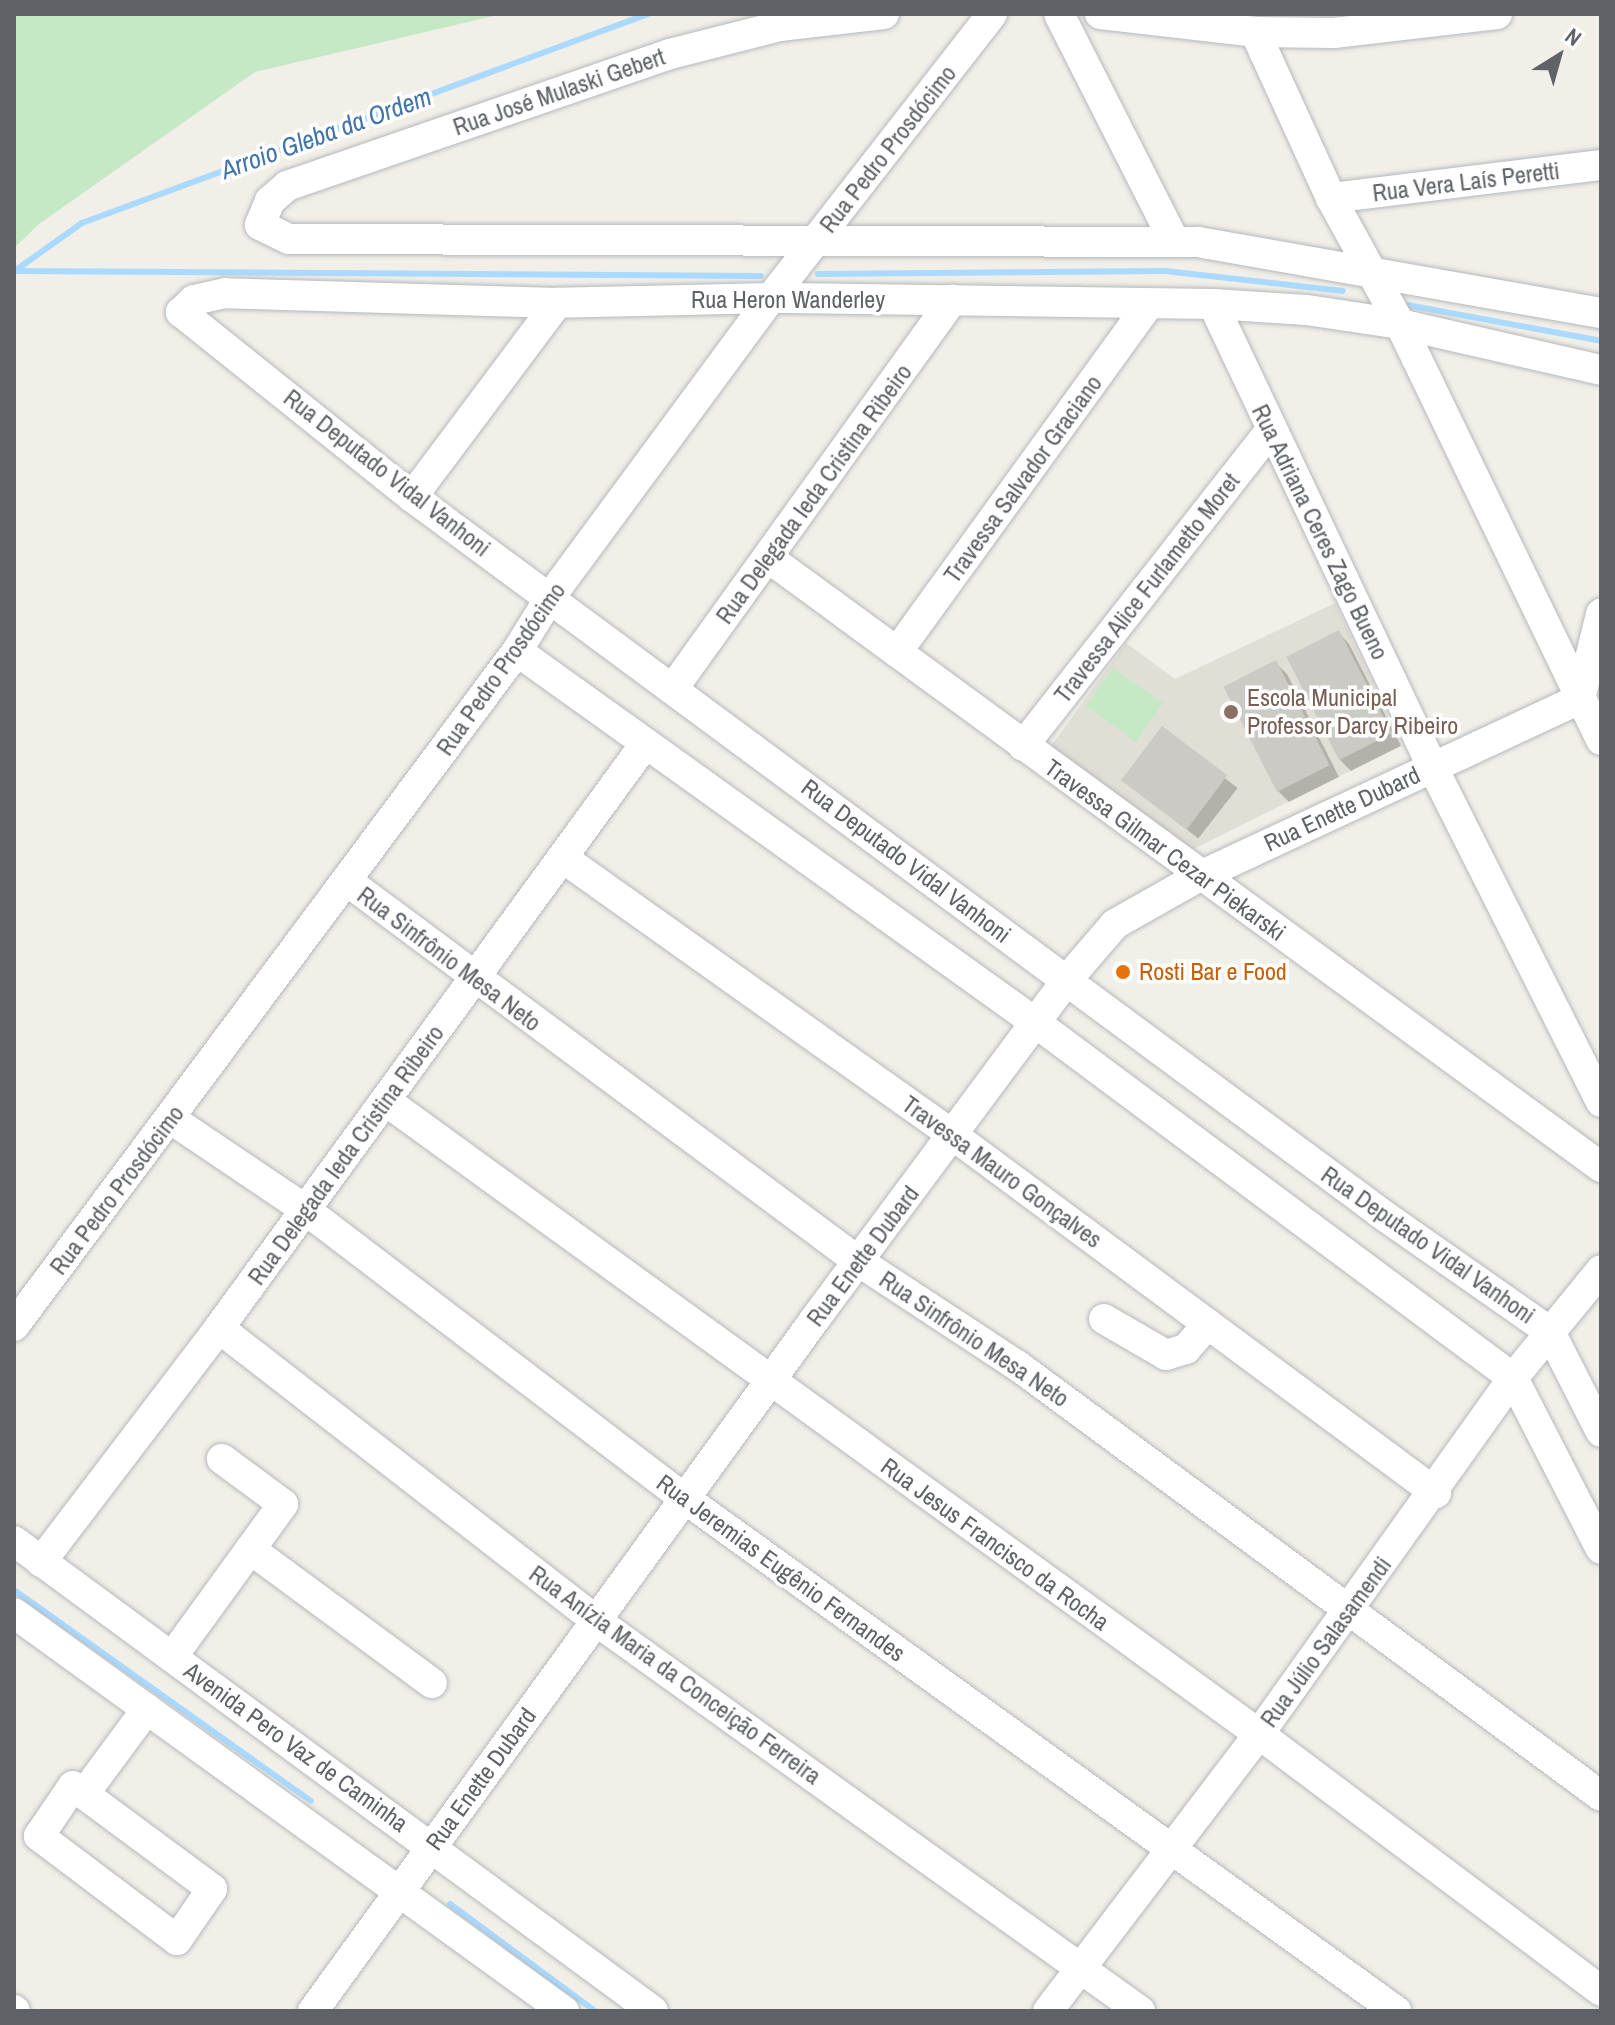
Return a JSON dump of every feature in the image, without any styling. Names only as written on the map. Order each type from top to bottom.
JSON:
[{"type":"street","name":"Rua José Mulaski Gebert","points":[[816,242],[289,239],[260,225],[270,201],[287,186],[655,59],[780,26],[884,14]]},
{"type":"street","name":"Rua Pedro Prosdócimo","points":[[14,1326],[517,651],[551,596],[771,298],[992,14]]},
{"type":"street","points":[[1059,14],[1174,241]]},
{"type":"street","points":[[1100,14],[1255,32],[1334,33],[1497,14]]},
{"type":"street","points":[[1255,32],[1331,198],[1400,324],[1601,740]]},
{"type":"street","name":"Rua Vera Laís Peretti","points":[[1331,198],[1601,165]]},
{"type":"street","points":[[816,242],[1174,241],[1601,313]]},
{"type":"street","name":"Rua Heron Wanderley","points":[[181,312],[194,300],[225,293],[557,303],[771,298],[1213,304],[1306,310],[1400,324],[1601,370]]},
{"type":"street","name":"Rua Delegada Ieda Cristina Ribeiro","points":[[674,687],[770,559],[952,300]]},
{"type":"street","points":[[412,497],[557,303]]},
{"type":"street","name":"Rua Adriana Ceres Zago Bueno","points":[[1213,304],[1432,766],[1601,1102]]},
{"type":"street","name":"Travessa Salvador Graciano","points":[[897,652],[1148,305]]},
{"type":"street","name":"Rua Deputado Vidal Vanhoni","points":[[181,312],[412,497],[551,596],[1386,1217],[1550,1332],[1601,1432]]},
{"type":"street","name":"Travessa Alice Furlametto Moret","points":[[1023,746],[1271,430]]},
{"type":"street","name":"Travessa Gilmar Cezar Piekarski","points":[[770,559],[1601,1167]]},
{"type":"street","points":[[1580,699],[1601,614]]},
{"type":"street","points":[[517,651],[1036,1023],[1513,1378],[1601,1549]]},
{"type":"street","name":"Rua Enette Dubard","points":[[313,2011],[858,1261],[954,1136],[1066,981],[1115,924],[1200,876],[1580,699]]},
{"type":"street","name":"Rua Delegada Ieda Cristina Ribeiro","points":[[41,1562],[219,1328],[303,1208],[386,1101],[645,744]]},
{"type":"street","name":"Travessa Mauro Gonçalves","points":[[563,858],[954,1136],[1436,1493]]},
{"type":"street","name":"Rua Sinfrônio Mesa Neto","points":[[347,881],[474,979],[858,1261],[1018,1366],[1601,1796]]},
{"type":"street","points":[[1082,1058],[1113,1016]]},
{"type":"street","name":"Rua Jesus Francisco da Rocha","points":[[386,1101],[769,1382],[1259,1734],[1601,1991]]},
{"type":"street","name":"Rua Jeremias Eugênio Fernandes","points":[[171,1119],[303,1208],[684,1498],[1396,2011]]},
{"type":"street","points":[[1352,1258],[1386,1217]]},
{"type":"street","name":"Rua Júlio Salasamendi","points":[[1048,2011],[1168,1849],[1259,1734],[1436,1493],[1513,1378],[1601,1270]]},
{"type":"street","points":[[1104,1319],[1166,1355],[1186,1349],[1208,1324]]},
{"type":"street","name":"Rua Anízia Maria da Conceição Ferreira","points":[[219,1328],[595,1620],[1140,2011]]},
{"type":"street","points":[[172,1657],[283,1504],[222,1459]]},
{"type":"street","name":"Avenida Pero Vaz de Caminha","points":[[14,1541],[653,2011]]},
{"type":"street","points":[[250,1549],[432,1683]]},
{"type":"street","points":[[14,1613],[564,2011]]},
{"type":"street","points":[[84,1794],[147,1709]]},
{"type":"street","points":[[73,1786],[84,1794],[212,1889],[177,1940],[39,1836],[73,1786]]},
{"type":"shaded area","name":"Escola Municipal Professor Darcy Ribeiro","points":[[1335,603],[1402,745],[1188,852],[1048,750],[1126,643],[1175,679]]},
{"type":"green space","points":[[14,14],[502,14],[255,72],[39,224],[14,248]]},
{"type":"green space","points":[[1113,668],[1163,703],[1136,741],[1086,707]]},
{"type":"building","points":[[1339,630],[1392,733],[1339,760],[1286,657]]},
{"type":"building","points":[[1276,660],[1330,765],[1277,792],[1223,687]]},
{"type":"building","points":[[1162,726],[1227,775],[1187,830],[1121,780]]},
{"type":"waterway","name":"Arroio Gleba da Ordem","points":[[16,270],[82,223],[648,14]]},
{"type":"waterway","points":[[15,271],[761,276]]},
{"type":"waterway","points":[[818,274],[1165,271],[1343,291]]},
{"type":"waterway","points":[[1402,304],[1601,341]]},
{"type":"waterway","points":[[14,1590],[311,1801]]},
{"type":"waterway","points":[[450,1904],[595,2011]]},
{"type":"place","name":"Escola Municipal Professor Darcy Ribeiro","points":[[1231,712]]},
{"type":"place","name":"Rosti Bar e Food","points":[[1123,972]]}]
